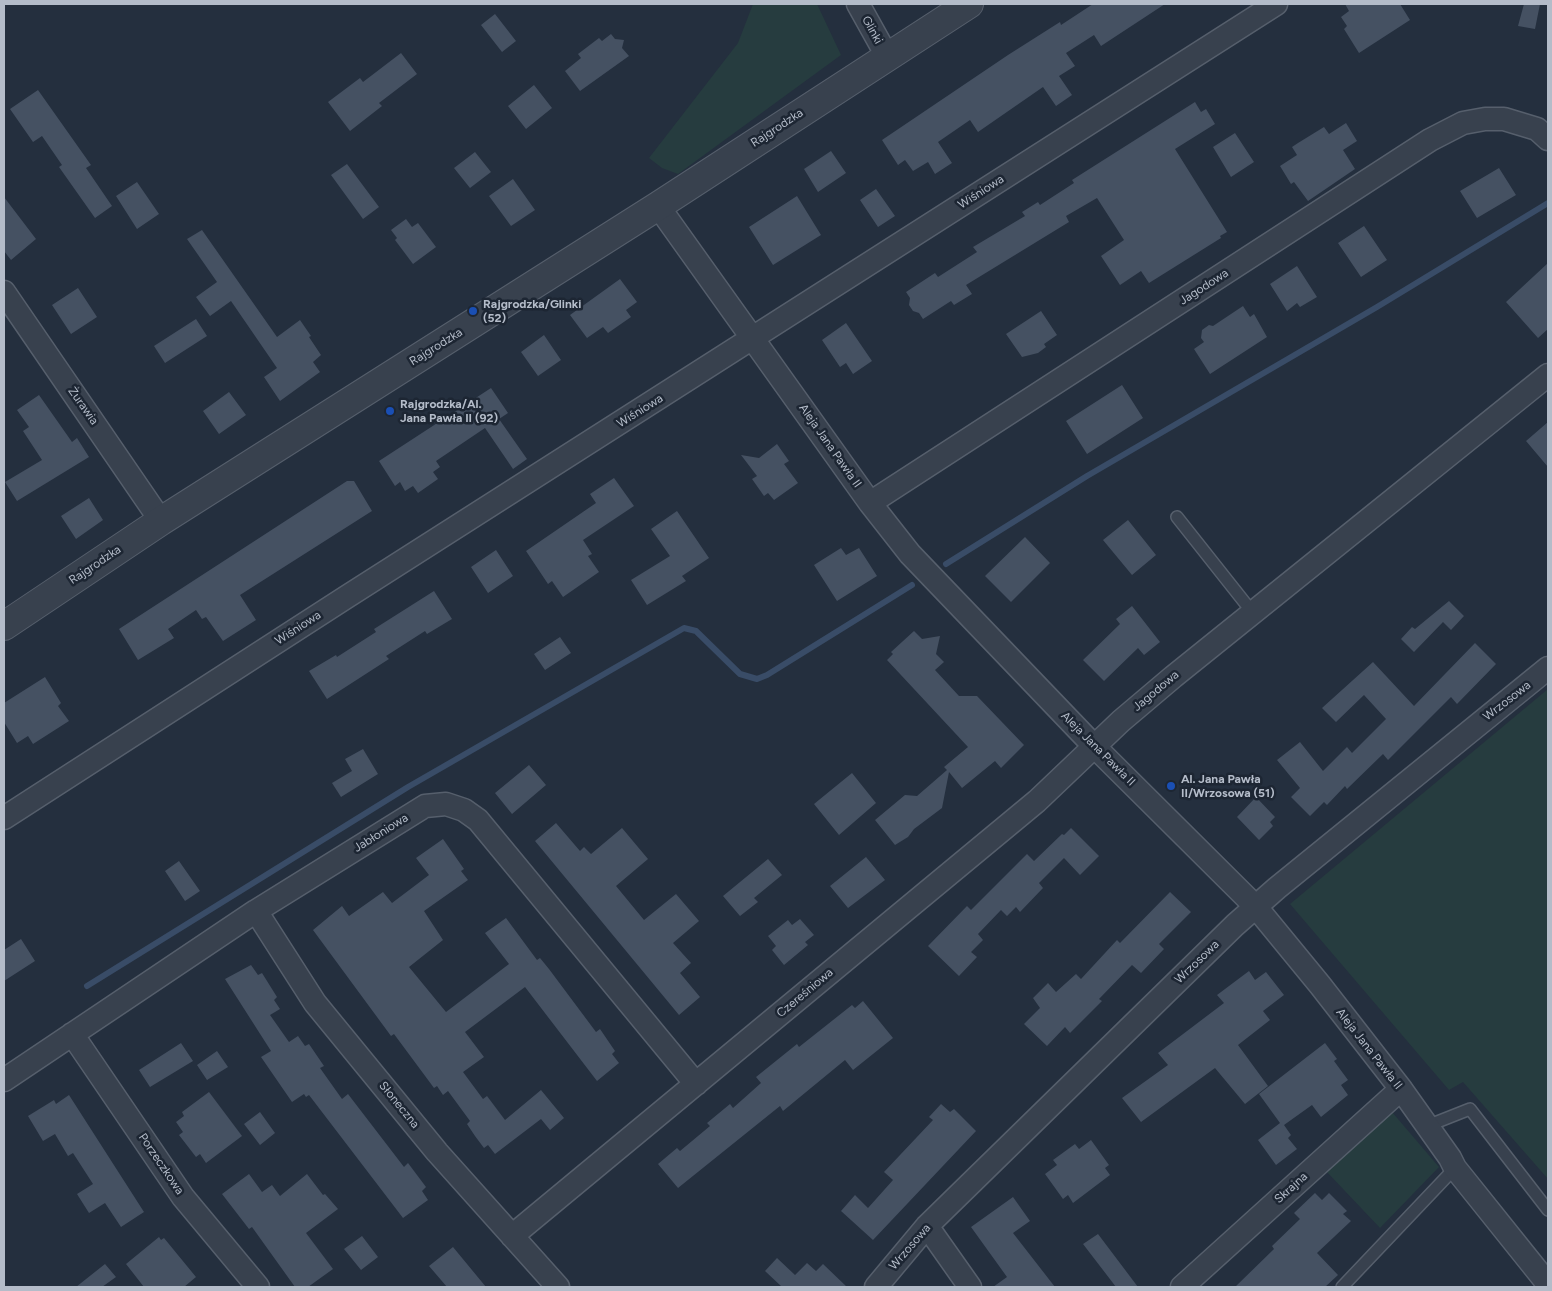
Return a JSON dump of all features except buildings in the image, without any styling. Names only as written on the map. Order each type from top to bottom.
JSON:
[{"type":"street","name":"Glinki","points":[[858,4],[887,56]]},
{"type":"street","name":"Rajgrodzka","points":[[4,626],[161,521],[658,206],[970,4]]},
{"type":"street","name":"Wiśniowa","points":[[4,818],[348,596],[1276,4]]},
{"type":"street","name":"Jagodowa","points":[[870,503],[1430,140],[1463,123],[1485,118],[1504,119],[1536,129],[1548,139]]},
{"type":"street","name":"Aleja Jana Pawła II","points":[[658,206],[870,503],[940,587],[1095,747],[1256,907],[1320,985],[1401,1090],[1455,1168],[1548,1284]]},
{"type":"street","name":"Żurawia","points":[[4,292],[161,521]]},
{"type":"street","name":"Jagodowa","points":[[1095,747],[1121,721],[1548,375]]},
{"type":"street","name":"Wrzosowa","points":[[876,1287],[927,1226],[1256,907],[1548,668]]},
{"type":"street","name":"Czereśniowa","points":[[512,1236],[1037,801],[1095,747]]},
{"type":"street","name":"Jabłoniowa","points":[[4,1080],[256,911],[425,806],[446,804],[464,810],[478,820],[696,1084]]},
{"type":"street","name":"Słoneczna","points":[[256,911],[316,1003],[437,1152],[558,1287]]},
{"type":"street","name":"Porzeczkowa","points":[[72,1034],[183,1197],[258,1287]]},
{"type":"street","name":"Skrajna","points":[[1182,1287],[1401,1090]]},
{"type":"street","points":[[927,1226],[970,1287]]},
{"type":"lane","points":[[1177,517],[1253,613]]},
{"type":"lane","points":[[1427,1126],[1470,1109],[1548,1210]]},
{"type":"lane","points":[[1342,1287],[1455,1168]]},
{"type":"green space","points":[[753,4],[817,4],[841,55],[678,174],[662,168],[649,158],[738,43]]},
{"type":"green space","points":[[1548,689],[1548,1179],[1463,1082],[1449,1090],[1290,904]]},
{"type":"green space","points":[[1392,1112],[1439,1167],[1380,1228],[1326,1171]]},
{"type":"waterway","points":[[946,564],[1087,476],[1377,307],[1548,203]]},
{"type":"waterway","points":[[87,986],[408,787],[684,628],[696,631],[740,674],[757,679],[767,675],[912,585]]},
{"type":"place","name":"Rajgrodzka/Glinki (52)","points":[[473,311]]},
{"type":"place","name":"Rajgrodzka/Al. Jana Pawła II (92)","points":[[390,411]]},
{"type":"place","name":"Al. Jana Pawła II/Wrzosowa (51)","points":[[1171,786]]}]
